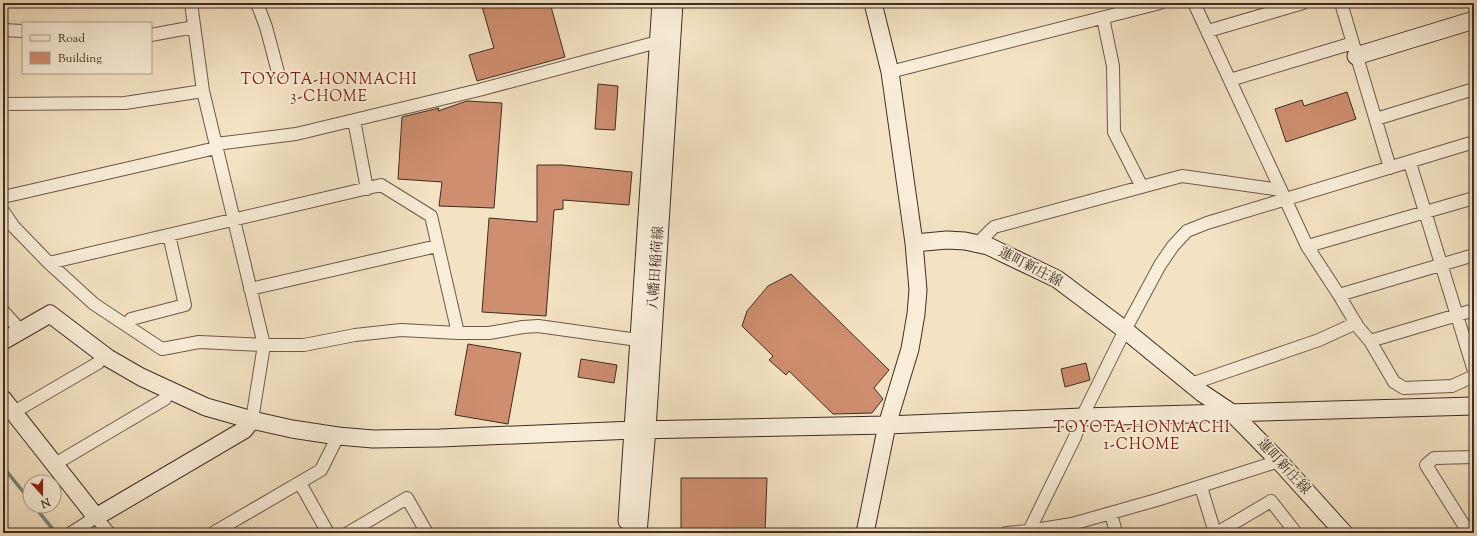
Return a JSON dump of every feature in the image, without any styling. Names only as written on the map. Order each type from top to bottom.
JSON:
[{"type":"street","points":[[71,533],[96,516],[244,430],[252,420],[264,345],[203,91],[191,3]]},
{"type":"street","points":[[257,3],[266,27],[278,72]]},
{"type":"street","name":"八幡田稲荷線","points":[[661,3],[665,41]]},
{"type":"street","name":"八幡田稲荷線","points":[[638,533],[645,341],[665,41],[674,3]]},
{"type":"street","points":[[865,533],[887,425],[910,349],[916,314],[918,290],[914,243],[890,72],[873,3]]},
{"type":"street","points":[[890,72],[1160,3]]},
{"type":"street","points":[[1194,3],[1308,246],[1356,323],[1370,341],[1394,382],[1404,388],[1452,386],[1474,376]]},
{"type":"street","points":[[1208,31],[1303,3]]},
{"type":"street","points":[[1341,3],[1390,168]]},
{"type":"street","points":[[1103,18],[1113,66],[1114,132],[1142,187]]},
{"type":"street","points":[[1230,80],[1474,20]]},
{"type":"street","points":[[152,35],[194,27]]},
{"type":"street","points":[[3,30],[22,31]]},
{"type":"street","points":[[3,197],[216,146],[296,134],[479,90],[665,41]]},
{"type":"street","points":[[1376,119],[1474,89]]},
{"type":"street","points":[[3,104],[125,103],[203,91]]},
{"type":"street","points":[[354,120],[367,189]]},
{"type":"street","points":[[1028,532],[1075,437],[1082,418],[1125,330],[1160,265],[1173,246],[1187,231],[1283,195],[1410,163],[1474,142]]},
{"type":"street","points":[[1410,163],[1474,371]]},
{"type":"street","points":[[977,244],[994,227],[1182,176],[1283,195]]},
{"type":"street","points":[[49,263],[381,185],[430,216],[458,333]]},
{"type":"street","points":[[1308,246],[1474,198]]},
{"type":"street","points":[[3,211],[14,227],[49,263],[94,304],[162,349],[199,342],[304,345],[355,335],[401,330],[489,333],[538,326],[645,341]]},
{"type":"street","points":[[127,325],[131,319],[185,305],[169,235]]},
{"type":"street","name":"蓮町新庄線","points":[[914,243],[948,240],[988,246],[1057,279],[1125,330],[1191,384],[1232,413],[1279,461],[1344,533]]},
{"type":"street","points":[[250,289],[438,246]]},
{"type":"street","points":[[1339,295],[1474,255]]},
{"type":"street","points":[[1370,341],[1474,310]]},
{"type":"street","points":[[3,311],[21,331]]},
{"type":"street","points":[[3,341],[50,314],[104,355],[141,377],[206,407],[292,429],[338,436],[373,439],[440,438],[641,430],[887,425],[1474,406]]},
{"type":"street","points":[[1191,384],[1319,340],[1356,323]]},
{"type":"street","points":[[14,412],[98,363],[104,355]]},
{"type":"street","points":[[55,464],[165,399],[169,390]]},
{"type":"street","points":[[3,399],[109,533]]},
{"type":"street","name":"八幡田稲荷線","points":[[626,533],[641,430]]},
{"type":"street","points":[[213,533],[321,470],[338,436]]},
{"type":"street","points":[[1470,530],[1426,465],[1434,458],[1474,457]]},
{"type":"street","points":[[1006,533],[1028,532],[1072,524],[1201,487],[1279,461]]},
{"type":"street","points":[[300,483],[328,533]]},
{"type":"street","points":[[1201,487],[1216,533],[1272,501],[1296,533]]},
{"type":"street","points":[[348,533],[407,498],[427,533]]},
{"type":"street","points":[[1111,513],[1116,533]]},
{"type":"building","points":[[481,3],[550,3],[565,57],[477,81],[469,55],[494,48]]},
{"type":"building","points":[[598,84],[618,86],[615,130],[595,129]]},
{"type":"building","points":[[1347,92],[1356,119],[1286,142],[1275,109],[1302,100],[1304,106]]},
{"type":"building","points":[[467,101],[502,103],[494,208],[439,206],[442,182],[398,179],[402,117],[439,108],[438,111]]},
{"type":"building","points":[[537,165],[563,165],[632,172],[629,205],[563,200],[563,209],[554,210],[546,316],[482,312],[489,218],[537,222]]},
{"type":"building","points":[[791,274],[889,370],[874,388],[883,399],[872,413],[833,414],[789,371],[786,375],[769,360],[773,356],[742,326],[747,311],[768,286]]},
{"type":"building","points":[[468,344],[521,353],[508,424],[455,415]]},
{"type":"building","points":[[581,359],[617,365],[614,383],[578,377]]},
{"type":"building","points":[[1086,363],[1090,380],[1065,387],[1061,369]]},
{"type":"building","points":[[681,478],[767,478],[765,533],[681,533]]},
{"type":"waterway","points":[[3,467],[22,490]]},
{"type":"waterway","points":[[41,514],[56,533]]},
{"type":"district","name":"TOYOTA-HONMACHI 3-CHOME","points":[[329,88]]},
{"type":"district","name":"TOYOTA-HONMACHI 1-CHOME","points":[[1142,436]]}]
